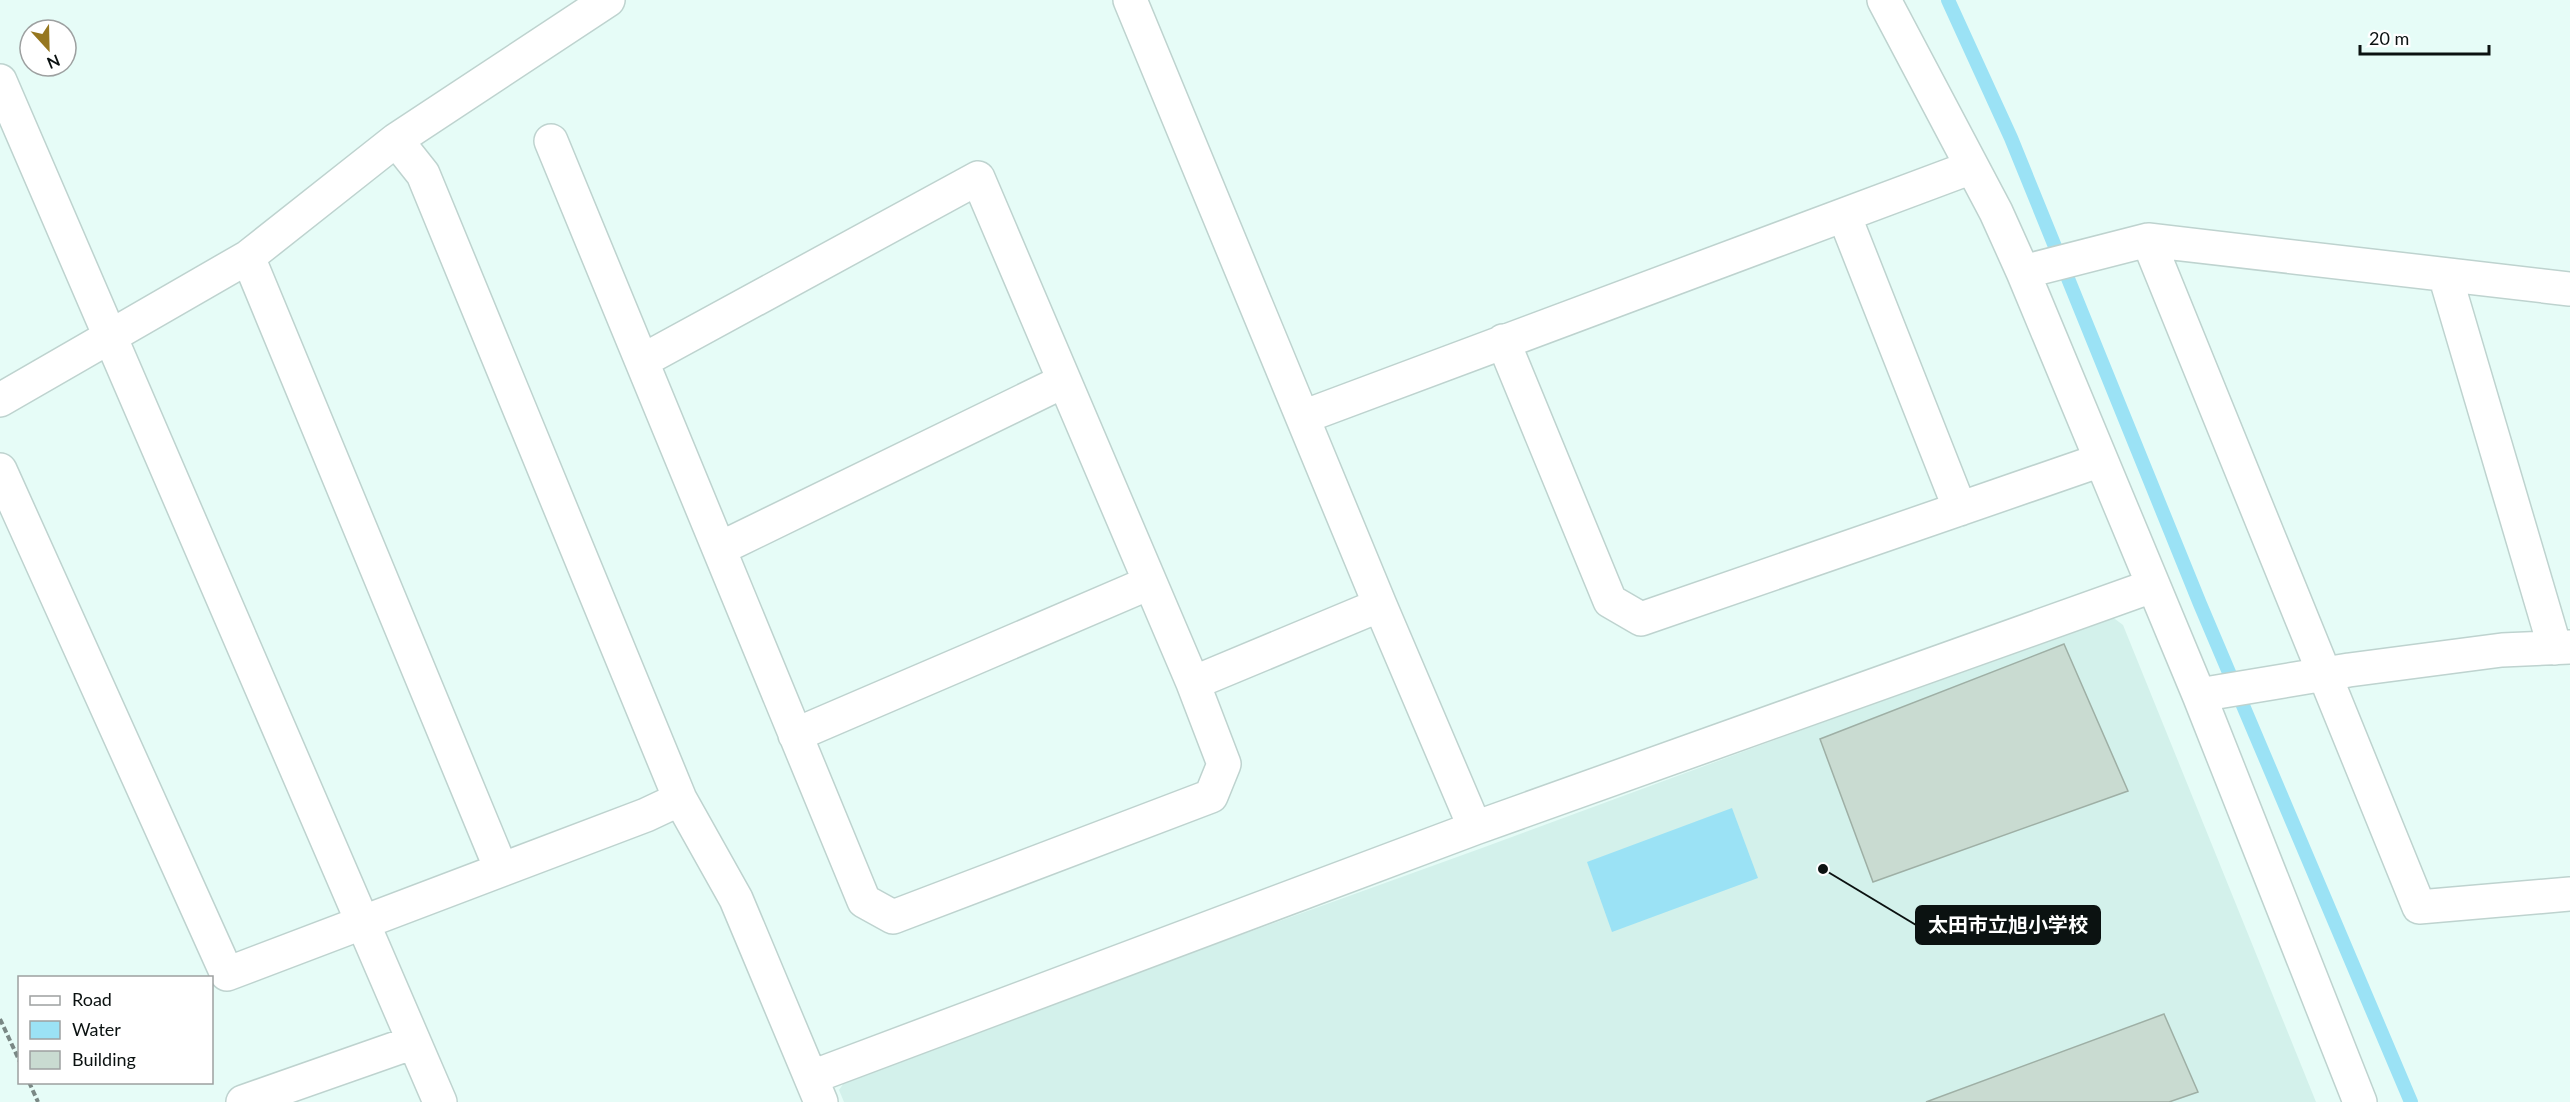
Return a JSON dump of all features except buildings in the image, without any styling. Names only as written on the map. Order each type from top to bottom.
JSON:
[{"type":"street","points":[[0,400],[248,257],[396,140],[608,0]]},
{"type":"street","points":[[1130,0],[1380,605],[1475,828]]},
{"type":"street","points":[[1884,0],[1996,212],[2023,272],[2199,695],[2360,1102]]},
{"type":"street","points":[[0,81],[440,1102]]},
{"type":"street","points":[[396,140],[423,174],[680,799],[736,899],[817,1090],[1475,828],[2152,586]]},
{"type":"street","points":[[551,141],[795,735],[864,901],[893,917],[1211,796],[1224,764],[1193,683],[978,178],[642,362]]},
{"type":"street","points":[[1304,417],[1972,166]]},
{"type":"street","points":[[1844,214],[1960,509]]},
{"type":"street","points":[[2023,272],[2148,240],[2570,289]]},
{"type":"street","points":[[2148,240],[2419,907],[2570,894]]},
{"type":"street","points":[[248,257],[501,869]]},
{"type":"street","points":[[2199,695],[2502,650],[2563,648],[2445,275]]},
{"type":"street","points":[[1503,341],[1610,601],[1641,619],[2101,460]]},
{"type":"street","points":[[719,549],[1064,381]]},
{"type":"street","points":[[0,470],[227,974],[646,815],[680,799]]},
{"type":"street","points":[[795,735],[1149,583]]},
{"type":"street","points":[[1193,683],[1380,605]]},
{"type":"street","points":[[243,1102],[414,1042]]},
{"type":"path","points":[[0,1019],[18,1058]]},
{"type":"path","points":[[29,1084],[38,1102]]},
{"type":"shaded area","points":[[2111,616],[2123,625],[2316,1102],[844,1102],[839,1090],[848,1077],[1482,848]]},
{"type":"water","points":[[1732,808],[1758,878],[1612,932],[1587,862]]},
{"type":"waterway","points":[[1948,0],[2011,138],[2200,604],[2411,1102]]},
{"type":"place","name":"太田市立旭小学校","points":[[1823,869]]}]
